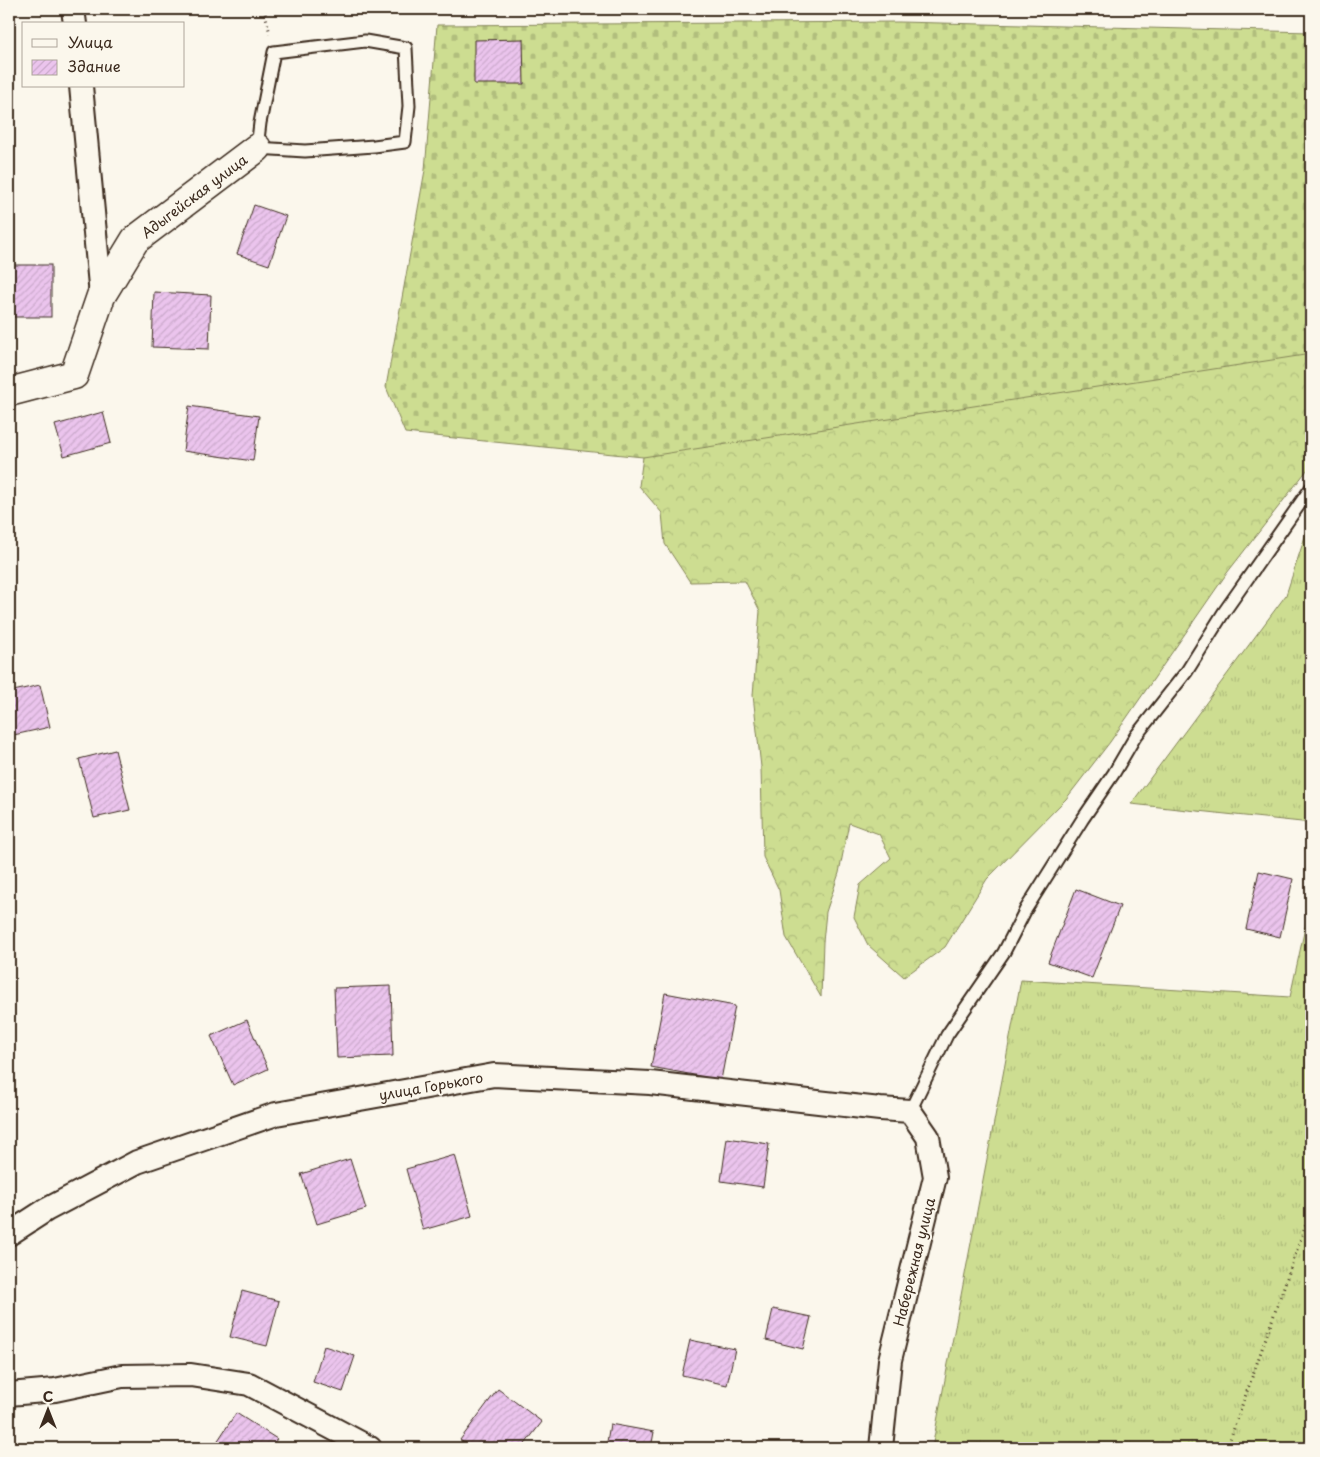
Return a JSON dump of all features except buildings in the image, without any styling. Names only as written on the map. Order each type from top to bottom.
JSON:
[{"type":"street","points":[[73,9],[75,22]]},
{"type":"street","points":[[81,88],[101,296]]},
{"type":"street","name":"Адыгейская улица","points":[[9,392],[74,375],[101,296],[135,240],[257,148]]},
{"type":"street","name":"улица Горького","points":[[9,1234],[46,1210],[137,1162],[276,1114],[494,1075],[650,1083],[910,1111]]},
{"type":"street","name":"Набережная улица","points":[[881,1448],[890,1360],[935,1177],[928,1137],[910,1111]]},
{"type":"street","points":[[9,1394],[55,1390],[122,1376],[191,1375],[248,1384],[370,1448]]},
{"type":"lane","name":"Адыгейская улица","points":[[365,41],[406,48],[409,106],[405,142],[305,151],[257,148],[274,52],[365,41]]},
{"type":"lane","points":[[910,1111],[947,1035],[1004,952],[1026,909],[1114,773],[1135,737],[1187,671],[1224,612],[1311,488]]},
{"type":"path","points":[[264,9],[274,52]]},
{"type":"path","points":[[1227,1448],[1311,1210]]},
{"type":"green space","points":[[899,22],[1311,32],[1311,354],[643,457],[405,433],[386,387],[425,170],[437,25]]},
{"type":"green space","points":[[1311,213],[1311,465],[1227,573],[1110,742],[1066,799],[987,879],[945,947],[904,977],[868,945],[854,917],[860,885],[891,858],[879,834],[849,823],[839,873],[826,912],[821,997],[786,937],[779,890],[763,857],[761,767],[753,695],[760,611],[745,581],[690,582],[665,544],[662,513],[639,486],[643,457],[668,434]]},
{"type":"green space","points":[[1311,518],[1311,823],[1131,804],[1286,595]]},
{"type":"green space","points":[[1311,900],[1311,1448],[932,1448],[1021,980],[1290,997]]}]
